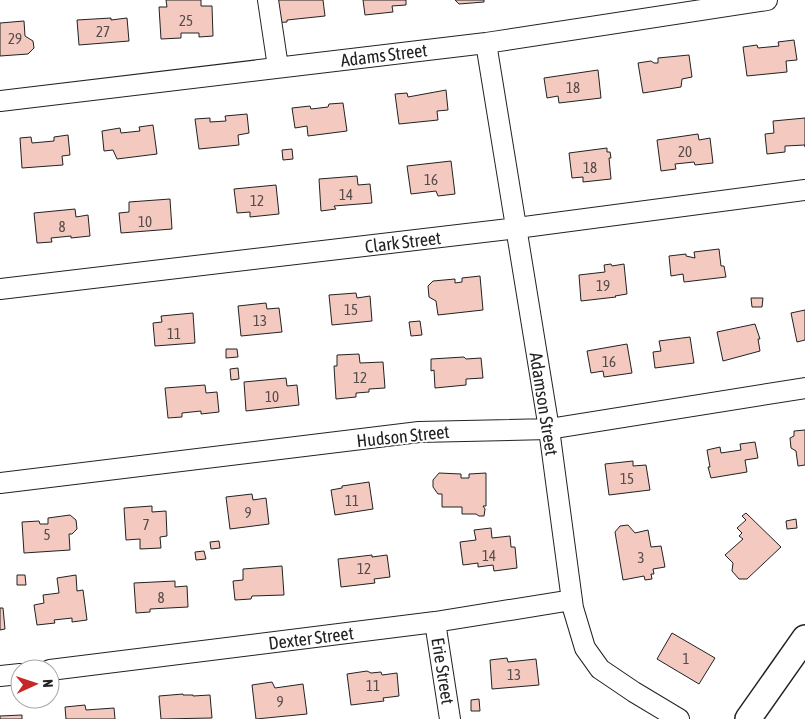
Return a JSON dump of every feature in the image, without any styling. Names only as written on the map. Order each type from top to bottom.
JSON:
[{"type":"main road","points":[[748,719],[805,638]]},
{"type":"street","points":[[268,0],[278,67]]},
{"type":"street","name":"Adams Street","points":[[0,101],[486,43],[767,0]]},
{"type":"street","name":"Adamson Street","points":[[486,43],[549,429],[572,600],[585,648],[600,668],[634,692],[679,719]]},
{"type":"street","name":"Clark Street","points":[[0,289],[517,228],[805,190]]},
{"type":"street","name":"Hudson Street","points":[[0,484],[419,432],[549,429],[805,388]]},
{"type":"street","name":"Dexter Street","points":[[60,669],[435,622],[572,600]]},
{"type":"street","name":"Erie Street","points":[[435,622],[450,719]]},
{"type":"building","points":[[166,0],[201,0],[201,6],[212,6],[213,36],[199,37],[199,33],[181,33],[181,38],[161,39],[159,7],[167,7]]},
{"type":"building","points":[[271,0],[323,0],[325,16],[273,23]]},
{"type":"building","points":[[363,0],[406,0],[406,5],[392,6],[393,12],[365,15]]},
{"type":"building","points":[[455,0],[484,0],[484,2],[459,4]]},
{"type":"building","points":[[111,18],[111,20],[127,18],[129,41],[79,45],[77,20]]},
{"type":"building","points":[[24,21],[25,36],[33,41],[34,48],[28,54],[0,56],[0,23]]},
{"type":"building","points":[[794,40],[797,60],[786,61],[787,72],[747,76],[743,47],[757,45],[758,48],[779,46],[778,42]]},
{"type":"building","points":[[689,55],[692,77],[682,79],[681,87],[643,93],[638,63],[651,61],[658,63],[658,58]]},
{"type":"building","points":[[598,70],[601,98],[559,103],[558,96],[547,98],[544,78]]},
{"type":"building","points":[[446,90],[448,110],[437,111],[438,120],[399,124],[395,94],[407,93],[408,97]]},
{"type":"building","points":[[343,103],[347,131],[308,136],[307,126],[295,128],[292,108],[310,106],[311,109],[328,107],[329,104]]},
{"type":"building","points":[[247,114],[249,133],[238,135],[239,145],[199,149],[195,119],[210,118],[210,122],[226,121],[225,116]]},
{"type":"building","points":[[805,118],[805,145],[785,146],[785,152],[767,154],[765,134],[774,133],[773,121]]},
{"type":"building","points":[[153,125],[157,154],[117,159],[113,150],[104,151],[102,131],[120,128],[121,133],[140,131],[139,127]]},
{"type":"building","points":[[698,134],[699,140],[710,138],[713,163],[695,165],[694,162],[675,164],[676,169],[661,171],[657,140]]},
{"type":"building","points":[[68,135],[70,155],[62,156],[63,165],[22,168],[20,138],[31,137],[32,143],[54,141],[54,137]]},
{"type":"building","points":[[607,148],[611,158],[609,158],[611,179],[583,182],[583,177],[572,178],[569,153]]},
{"type":"building","points":[[292,149],[293,159],[283,160],[282,150]]},
{"type":"building","points":[[451,161],[455,194],[438,196],[436,191],[411,194],[407,166]]},
{"type":"building","points":[[357,176],[358,185],[370,184],[372,203],[334,206],[336,209],[321,211],[319,179]]},
{"type":"building","points":[[276,185],[279,214],[250,217],[250,212],[237,213],[234,189]]},
{"type":"building","points":[[170,199],[172,229],[121,233],[119,213],[129,212],[129,202]]},
{"type":"building","points":[[75,209],[76,217],[88,215],[90,236],[51,238],[52,242],[37,243],[34,213]]},
{"type":"building","points":[[719,249],[721,266],[724,266],[726,277],[684,282],[683,274],[671,276],[669,256],[686,254],[686,256],[695,258],[694,252]]},
{"type":"building","points":[[611,264],[612,266],[624,264],[627,294],[581,301],[579,275],[605,272],[604,265]]},
{"type":"building","points":[[480,276],[483,310],[438,315],[436,301],[429,297],[428,286],[433,281],[455,279],[455,283],[462,282],[462,278]]},
{"type":"building","points":[[356,293],[357,298],[370,296],[372,321],[332,325],[329,295]]},
{"type":"building","points":[[751,298],[763,298],[762,307],[752,307]]},
{"type":"building","points":[[266,303],[267,309],[279,308],[282,332],[241,336],[238,306]]},
{"type":"building","points":[[805,310],[805,340],[797,342],[791,313]]},
{"type":"building","points":[[193,313],[195,343],[155,346],[153,323],[162,322],[161,316]]},
{"type":"building","points":[[420,321],[422,335],[411,336],[409,322]]},
{"type":"building","points":[[755,324],[760,339],[758,339],[760,351],[723,361],[717,332]]},
{"type":"building","points":[[690,337],[694,363],[655,368],[653,352],[661,351],[659,341]]},
{"type":"building","points":[[627,344],[632,373],[604,377],[603,371],[591,373],[587,351]]},
{"type":"building","points":[[226,349],[237,349],[238,357],[226,358]]},
{"type":"building","points":[[359,354],[360,363],[383,362],[385,388],[369,389],[369,392],[356,393],[356,397],[336,399],[334,366],[337,366],[337,355]]},
{"type":"building","points":[[464,357],[466,359],[481,358],[483,378],[466,379],[466,385],[435,388],[434,370],[431,371],[431,359]]},
{"type":"building","points":[[238,368],[239,379],[231,380],[230,369]]},
{"type":"building","points":[[286,378],[287,386],[297,385],[299,405],[246,411],[244,382]]},
{"type":"building","points":[[205,385],[206,393],[217,392],[219,412],[201,414],[201,411],[182,413],[182,417],[168,418],[165,388]]},
{"type":"building","points":[[805,430],[805,465],[798,466],[796,451],[791,448],[790,438],[794,436],[794,431]]},
{"type":"building","points":[[755,442],[758,458],[745,460],[747,472],[711,478],[707,450],[720,447],[721,453],[741,450],[740,444]]},
{"type":"building","points":[[633,461],[633,466],[646,465],[650,490],[609,495],[605,464]]},
{"type":"building","points":[[439,473],[461,474],[461,478],[469,478],[469,474],[486,473],[486,506],[483,506],[485,509],[484,516],[462,514],[462,507],[442,507],[442,494],[438,494],[433,487],[433,480]]},
{"type":"building","points":[[369,482],[373,509],[335,515],[331,490],[342,488],[342,486]]},
{"type":"building","points":[[252,494],[253,500],[266,498],[269,524],[230,529],[226,497]]},
{"type":"building","points":[[152,506],[152,512],[166,511],[167,536],[160,537],[161,548],[140,549],[140,539],[126,540],[124,508]]},
{"type":"building","points":[[746,513],[781,547],[747,579],[739,579],[732,571],[733,563],[725,555],[743,539],[739,536],[742,533],[737,528],[746,520],[742,516]]},
{"type":"building","points":[[70,515],[76,520],[77,529],[72,534],[69,534],[70,550],[24,553],[22,522],[39,521],[40,524],[48,524],[48,518]]},
{"type":"building","points":[[796,519],[797,528],[787,529],[786,521]]},
{"type":"building","points":[[628,525],[635,533],[648,530],[651,547],[661,546],[665,567],[653,569],[652,579],[645,580],[644,576],[623,580],[615,532],[620,526]]},
{"type":"building","points":[[491,528],[492,538],[510,536],[511,547],[515,547],[517,568],[494,571],[493,565],[478,567],[478,563],[463,565],[460,542],[476,540],[474,530]]},
{"type":"building","points":[[219,541],[220,548],[211,549],[210,542]]},
{"type":"building","points":[[204,551],[206,559],[196,560],[195,552]]},
{"type":"building","points":[[372,555],[372,557],[387,555],[390,577],[374,579],[375,583],[341,587],[338,559]]},
{"type":"building","points":[[282,566],[284,595],[252,596],[251,599],[235,600],[233,581],[243,580],[243,569]]},
{"type":"building","points":[[17,575],[25,575],[26,585],[17,585]]},
{"type":"building","points":[[76,575],[77,591],[83,590],[87,620],[72,622],[72,618],[54,620],[55,623],[37,625],[34,605],[44,603],[43,595],[59,593],[57,578]]},
{"type":"building","points":[[175,581],[175,587],[187,586],[188,607],[150,609],[150,612],[136,613],[134,583]]},
{"type":"building","points":[[0,608],[3,608],[5,629],[0,630]]},
{"type":"building","points":[[672,633],[715,658],[699,684],[657,659]]},
{"type":"building","points":[[507,658],[508,662],[536,659],[539,685],[492,689],[490,660]]},
{"type":"building","points":[[367,671],[371,673],[381,672],[382,675],[397,673],[399,696],[383,698],[384,701],[351,705],[347,674]]},
{"type":"building","points":[[272,682],[275,688],[303,684],[307,714],[256,719],[252,685]]},
{"type":"building","points":[[183,694],[193,696],[210,695],[212,718],[161,719],[159,696]]},
{"type":"building","points":[[479,699],[480,711],[471,711],[471,700]]},
{"type":"building","points":[[85,705],[86,710],[114,708],[115,719],[66,719],[65,707]]},
{"type":"building","points":[[22,715],[22,719],[0,719],[0,716]]}]
